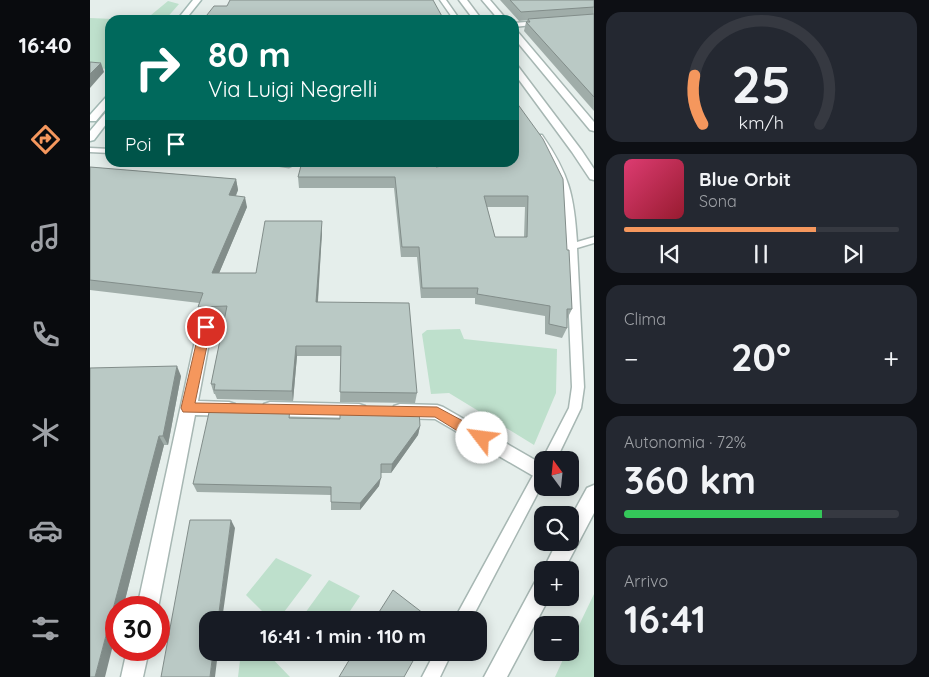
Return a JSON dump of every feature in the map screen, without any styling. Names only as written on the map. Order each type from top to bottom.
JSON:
[{"type":"street","points":[[185,15],[198,0]]},
{"type":"street","points":[[463,0],[474,15]]},
{"type":"street","points":[[486,0],[499,15]]},
{"type":"street","points":[[519,39],[594,128]]},
{"type":"street","points":[[519,74],[577,151],[594,177]]},
{"type":"street","points":[[92,117],[105,103]]},
{"type":"street","points":[[90,138],[105,119]]},
{"type":"street","points":[[149,596],[206,327]]},
{"type":"street","points":[[188,408],[437,412],[534,463]]},
{"type":"street","points":[[579,522],[594,494]]},
{"type":"street","points":[[495,677],[534,604]]},
{"type":"street","points":[[132,677],[136,661]]},
{"type":"lane","points":[[443,0],[454,15]]},
{"type":"lane","points":[[519,25],[548,22]]},
{"type":"lane","points":[[92,117],[105,115]]},
{"type":"lane","points":[[536,133],[564,178],[570,201],[578,387],[575,408],[553,451]]},
{"type":"lane","points":[[90,150],[105,151]]},
{"type":"lane","points":[[572,246],[594,240]]},
{"type":"lane","points":[[467,611],[534,487]]},
{"type":"lane","points":[[431,677],[439,661]]},
{"type":"green space","points":[[168,1],[179,4],[169,15],[151,15]]},
{"type":"green space","points":[[90,18],[105,19],[105,69],[90,68]]},
{"type":"green space","points":[[460,329],[464,339],[557,349],[556,393],[534,445],[449,393],[431,394],[422,334],[427,330]]},
{"type":"green space","points":[[276,558],[312,575],[285,611],[262,611],[246,595]]},
{"type":"green space","points":[[329,580],[360,596],[350,611],[307,611]]},
{"type":"green space","points":[[594,594],[594,677],[555,677],[562,661],[579,661],[579,625]]},
{"type":"green space","points":[[240,661],[275,661],[290,677],[238,677]]},
{"type":"building","points":[[230,0],[433,0],[441,15],[207,15],[214,6],[227,6]]},
{"type":"building","points":[[510,0],[594,0],[594,7],[521,12]]},
{"type":"building","points":[[594,14],[594,97],[526,22],[530,22],[528,19]]},
{"type":"building","points":[[90,62],[101,63],[90,74]]},
{"type":"building","points":[[519,106],[543,139],[563,179],[572,309],[567,309],[567,328],[549,324],[550,306],[477,294],[478,288],[422,288],[419,247],[402,247],[395,177],[298,177],[301,167],[519,167]],"holes":[[[484,196],[528,196],[527,237],[495,237]]]},
{"type":"building","points":[[90,167],[236,179],[229,195],[245,197],[212,273],[256,273],[265,221],[322,221],[316,302],[409,303],[417,393],[340,392],[341,346],[296,346],[292,391],[214,390],[215,384],[211,384],[227,306],[198,307],[203,293],[90,280]]},
{"type":"building","points":[[177,366],[163,436],[159,436],[117,596],[105,596],[105,639],[95,677],[90,677],[90,368]]},
{"type":"building","points":[[210,408],[290,409],[289,418],[340,419],[340,410],[419,411],[420,426],[392,464],[381,464],[381,478],[360,503],[331,502],[331,487],[193,484]]},
{"type":"building","points":[[190,520],[231,520],[219,611],[199,611],[199,661],[212,661],[210,677],[161,677],[164,661],[170,661],[170,628]]},
{"type":"building","points":[[393,590],[420,611],[380,611]]},
{"type":"building","points":[[349,661],[413,661],[404,677],[339,677]]},
{"type":"route","points":[[206,327],[188,408],[437,412],[482,438]]}]
